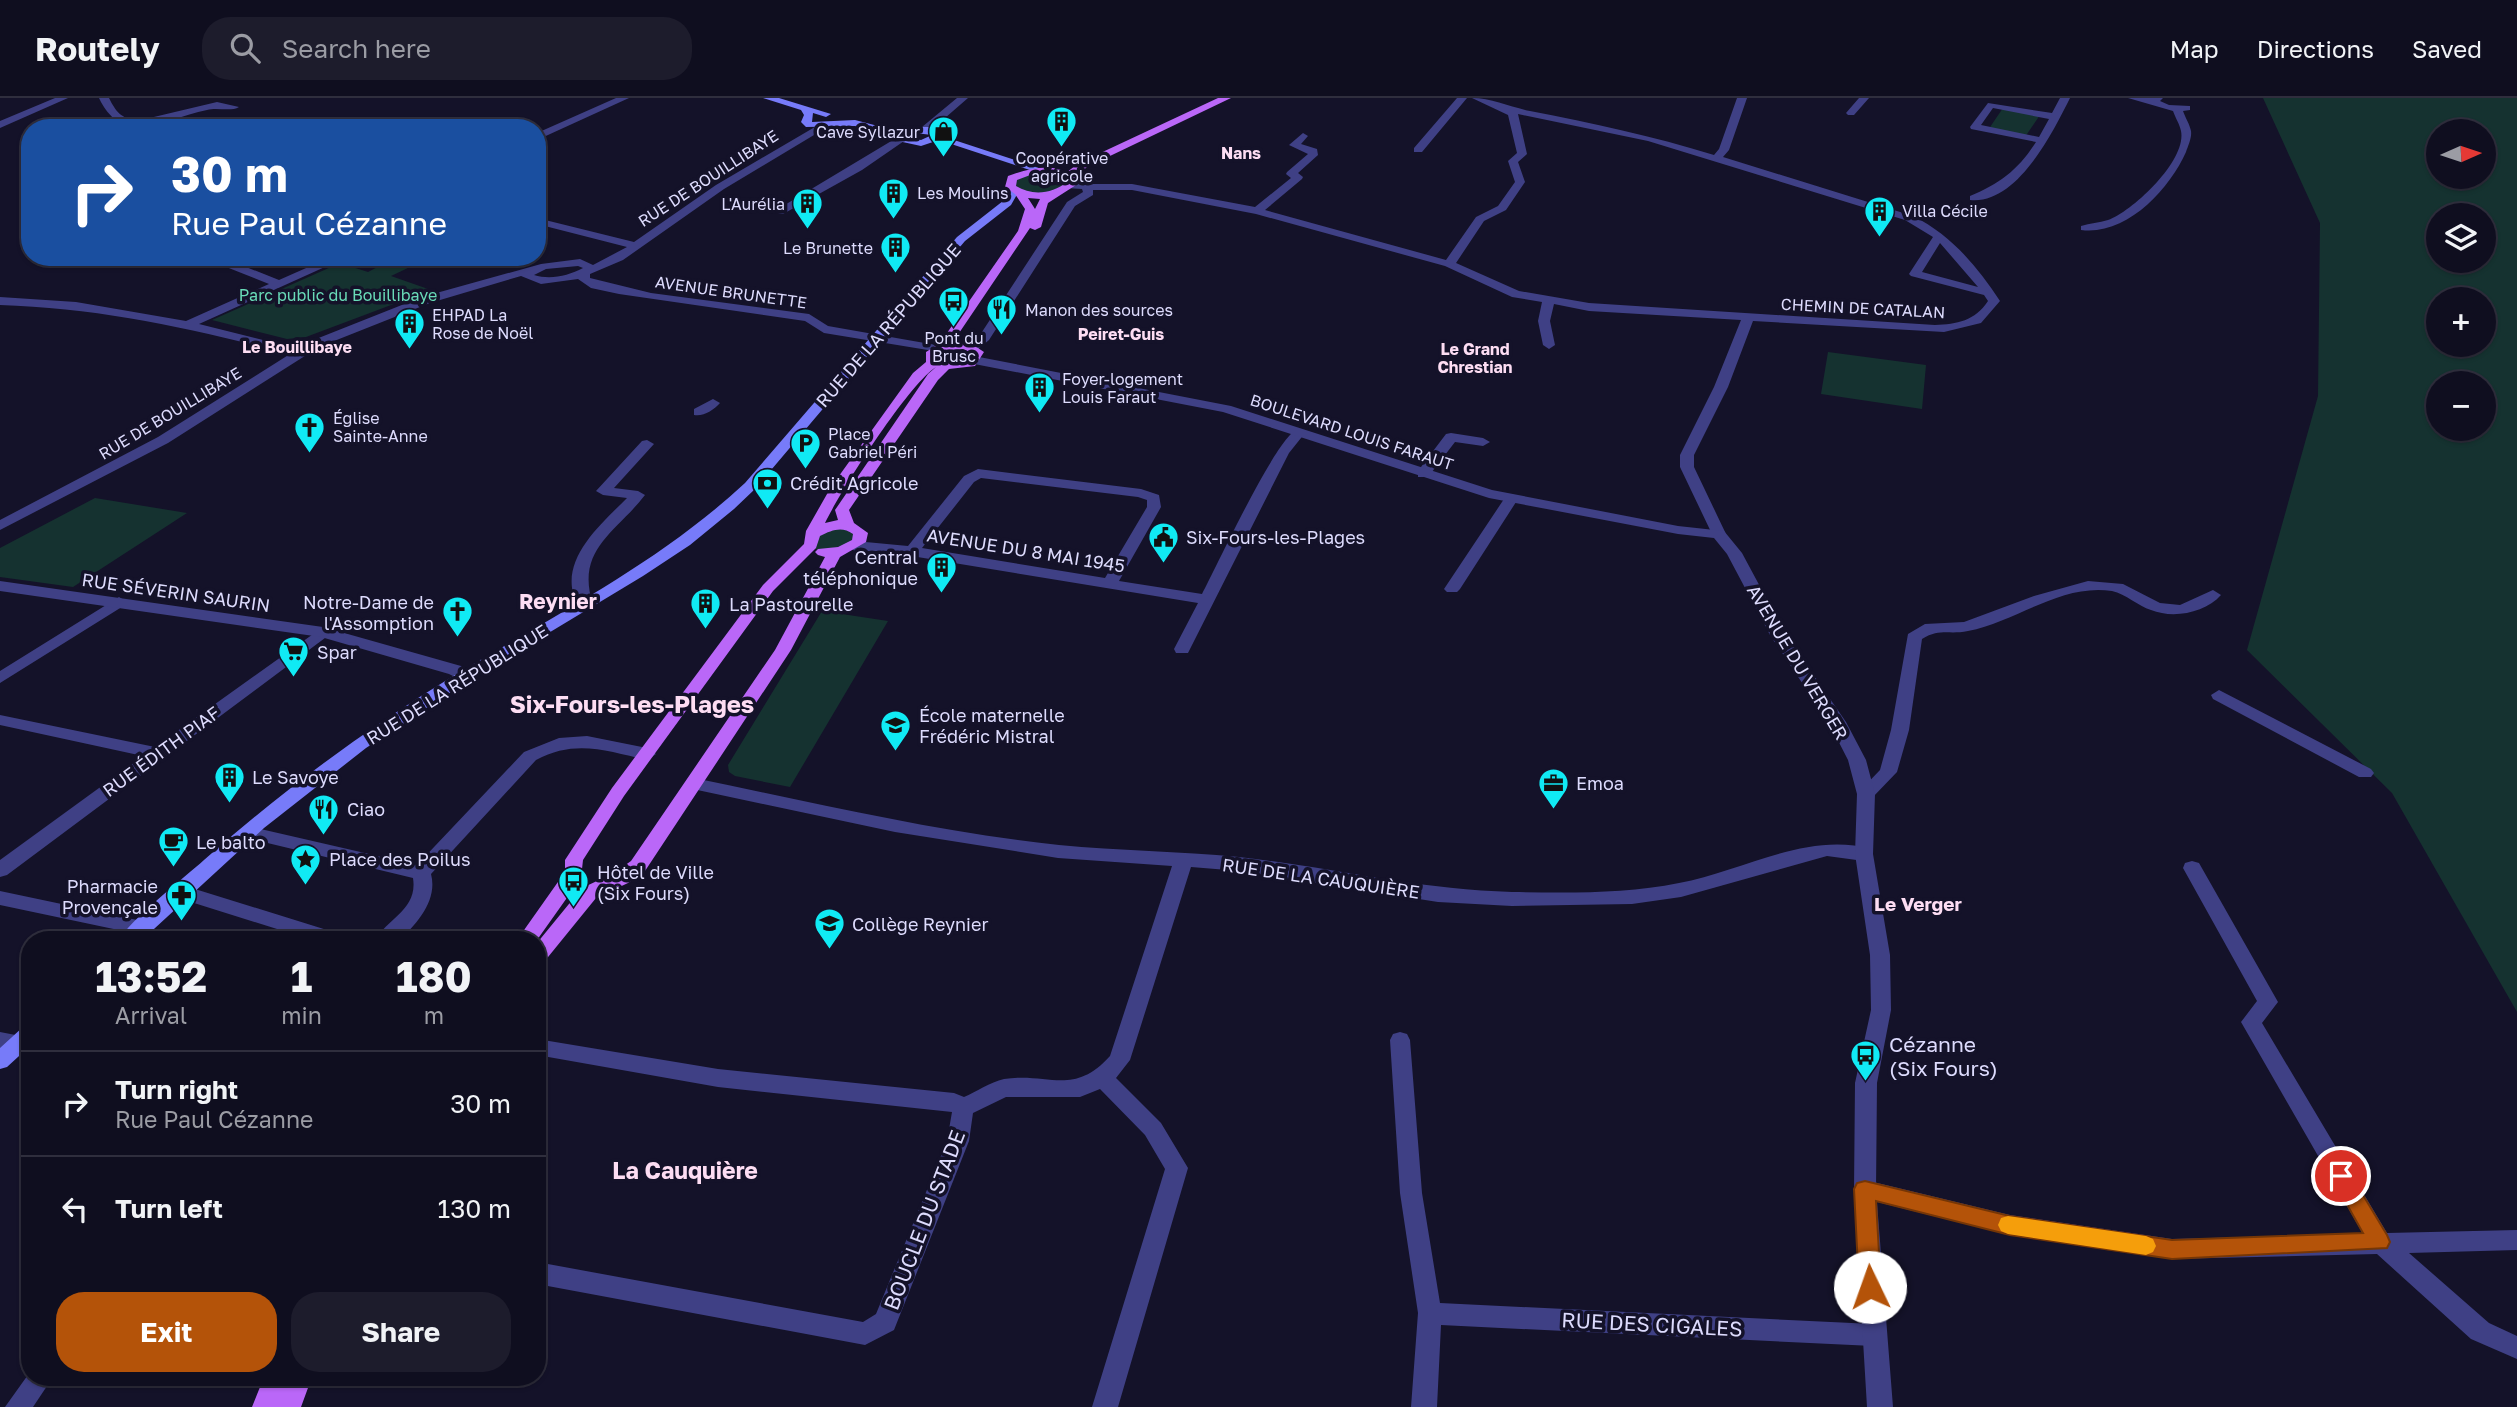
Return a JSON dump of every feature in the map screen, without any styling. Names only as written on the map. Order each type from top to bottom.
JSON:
[{"type":"main road","points":[[768,98],[807,122],[826,114],[833,123],[926,129],[937,132],[938,136],[1070,181]]},
{"type":"main road","points":[[939,356],[965,365],[969,351],[967,328],[1027,241],[1043,202],[1070,181],[1077,168],[1226,98]]},
{"type":"main road","points":[[813,539],[826,507],[918,376],[939,356],[1024,231],[1030,209],[1000,164],[927,142],[905,139],[863,124],[833,123]]},
{"type":"main road","points":[[905,139],[913,130]]},
{"type":"main road","points":[[927,142],[938,136]]},
{"type":"main road","points":[[1015,187],[1044,170],[1133,140]]},
{"type":"main road","points":[[1015,187],[1052,194]]},
{"type":"main road","name":"RUE DE LA RÉPUBLIQUE","points":[[139,931],[247,832],[353,749],[465,677],[660,560],[737,500],[878,340],[961,239],[1007,203],[1015,187]]},
{"type":"main road","points":[[939,356],[969,351]]},
{"type":"main road","points":[[847,525],[842,510],[933,377],[939,356]]},
{"type":"main road","points":[[533,931],[574,873],[574,860],[647,754],[768,588],[813,539],[833,525],[847,525],[858,529],[858,542],[834,553],[820,551],[813,539]]},
{"type":"main road","points":[[546,945],[574,909],[603,884],[621,878],[638,866],[783,650],[834,553]]},
{"type":"main road","points":[[574,873],[584,881],[603,884]]},
{"type":"main road","points":[[0,1060],[16,1039]]},
{"type":"main road","points":[[265,1407],[273,1386]]},
{"type":"main road","points":[[288,1407],[296,1386]]},
{"type":"street","points":[[0,125],[63,98]]},
{"type":"street","points":[[104,98],[106,108],[121,119]]},
{"type":"street","points":[[546,133],[624,98]]},
{"type":"street","points":[[926,129],[963,98]]},
{"type":"street","points":[[1418,150],[1462,98]]},
{"type":"street","points":[[1477,98],[1510,110],[1650,138],[1909,218],[1938,236],[1989,293]]},
{"type":"street","points":[[1716,159],[1724,150],[1742,98]]},
{"type":"street","points":[[1851,113],[1864,98]]},
{"type":"street","points":[[1975,198],[2009,181],[2041,140],[2065,98]]},
{"type":"street","points":[[2085,228],[2114,221],[2160,185],[2175,167],[2187,133],[2175,104],[2162,107],[2155,100],[2133,98]]},
{"type":"street","points":[[164,119],[216,104],[234,107]]},
{"type":"street","points":[[2041,140],[1975,127],[1991,105],[2055,117]]},
{"type":"street","points":[[1449,264],[1480,219],[1502,208],[1520,182],[1513,161],[1522,154],[1517,122],[1510,110]]},
{"type":"street","name":"RUE DE BOUILLIBAYE","points":[[0,526],[163,440],[315,344],[426,300],[475,287],[610,263],[720,187],[807,122],[833,123]]},
{"type":"street","points":[[1257,211],[1298,177],[1290,174],[1313,155],[1313,151],[1294,145],[1303,136]]},
{"type":"street","points":[[779,212],[905,139]]},
{"type":"street","points":[[1070,181],[1086,187],[1132,187],[1257,211],[1449,264],[1503,289],[1549,300],[1616,310],[1748,317]]},
{"type":"street","points":[[969,351],[985,337],[1071,204],[1089,193],[1086,187]]},
{"type":"street","points":[[546,224],[632,248]]},
{"type":"street","points":[[1938,236],[1915,274],[1989,293]]},
{"type":"street","points":[[236,266],[279,284]]},
{"type":"street","points":[[183,326],[320,266]]},
{"type":"street","name":"AVENUE BRUNETTE","points":[[586,269],[584,280],[593,286],[644,296],[809,318],[824,329],[939,356]]},
{"type":"street","name":"CHEMIN DE CATALAN","points":[[1748,317],[1935,329],[1961,328],[1986,316],[1994,301],[1989,293]]},
{"type":"street","points":[[1549,300],[1544,321],[1549,345]]},
{"type":"street","points":[[0,301],[99,307],[300,353]]},
{"type":"street","name":"AVENUE DU VERGER","points":[[1748,317],[1721,387],[1686,455],[1687,467],[1724,553],[1768,639],[1826,723],[1866,794]]},
{"type":"street","name":"BOULEVARD LOUIS FARAUT","points":[[969,351],[1226,410],[1423,474],[1510,499],[1678,530],[1718,534]]},
{"type":"street","points":[[699,412],[713,403]]},
{"type":"street","points":[[1182,649],[1283,452],[1298,433]]},
{"type":"street","points":[[1423,474],[1451,437],[1483,442]]},
{"type":"street","points":[[585,605],[577,579],[585,553],[638,495],[603,491],[647,444]]},
{"type":"street","points":[[912,551],[969,479],[978,474],[991,473],[1141,493],[1153,498],[1154,507],[1109,583]]},
{"type":"street","points":[[1452,589],[1510,499]]},
{"type":"street","name":"AVENUE DU 8 MAI 1945","points":[[858,542],[1207,600]]},
{"type":"street","name":"RUE SÉVERIN SAURIN","points":[[0,586],[323,632],[455,670],[465,677]]},
{"type":"street","points":[[1880,1407],[1865,1189],[1866,1083],[1881,1010],[1880,955],[1864,854],[1866,794],[1888,772],[1900,730],[1914,637],[1931,626],[1966,627],[2040,599],[2088,586],[2118,587],[2156,607],[2182,610],[2213,595]]},
{"type":"street","points":[[0,678],[119,602]]},
{"type":"street","name":"RUE ÉDITH PIAF","points":[[0,870],[323,632]]},
{"type":"street","points":[[2220,695],[2365,773]]},
{"type":"street","points":[[0,720],[157,754]]},
{"type":"street","points":[[421,873],[530,757],[550,744],[580,740],[647,754]]},
{"type":"street","name":"RUE DE LA CAUQUIÈRE","points":[[694,784],[895,826],[1058,851],[1272,867],[1388,889],[1438,895],[1632,897],[1681,890],[1827,849],[1864,854]]},
{"type":"street","points":[[247,832],[421,873],[425,880],[422,896],[392,931]]},
{"type":"street","points":[[963,1108],[1004,1088],[1080,1088],[1103,1079],[1119,1060],[1183,862]]},
{"type":"street","points":[[2192,868],[2268,1002],[2251,1022],[2380,1242],[2480,1331],[2517,1348]]},
{"type":"street","points":[[182,892],[307,931]]},
{"type":"street","points":[[0,898],[125,931]]},
{"type":"street","points":[[1400,1040],[1411,1193],[1430,1313],[1424,1407]]},
{"type":"street","name":"BOUCLE DU STADE","points":[[546,1049],[719,1078],[954,1102],[963,1108],[958,1141],[885,1322],[865,1334],[546,1275]]},
{"type":"street","points":[[1103,1079],[1153,1129],[1177,1168],[1105,1407]]},
{"type":"street","points":[[1865,1189],[2010,1226],[2172,1250],[2517,1240]]},
{"type":"street","name":"RUE DES CIGALES","points":[[1430,1313],[1873,1335]]},
{"type":"street","points":[[18,1407],[34,1386]]},
{"type":"green space","points":[[2263,98],[2517,98],[2517,1012],[2392,793],[2247,650],[2318,396],[2320,223]]},
{"type":"green space","points":[[2003,108],[2040,115],[2025,137],[1988,130]]},
{"type":"green space","points":[[1047,170],[1073,181],[1052,194],[1014,191],[1012,178]]},
{"type":"green space","name":"Parc public du Bouillibaye","points":[[333,266],[349,266],[368,272],[379,266],[412,266],[391,276],[431,290],[306,337],[287,339],[212,320]]},
{"type":"green space","points":[[1828,352],[1926,365],[1922,409],[1821,394]]},
{"type":"green space","points":[[95,498],[187,513],[73,587],[0,577],[0,548]]},
{"type":"green space","points":[[847,525],[859,542],[820,551],[814,548],[811,537]]},
{"type":"green space","points":[[822,611],[888,621],[790,787],[735,776],[729,772],[728,765]]},
{"type":"slow traffic","points":[[2008,1225],[2146,1246]]},
{"type":"place","name":"Coopérative agricole","points":[[1062,148]]},
{"type":"place","name":"Cave Syllazur","points":[[943,159]]},
{"type":"place","name":"Les Moulins","points":[[894,220]]},
{"type":"place","name":"L'Aurélia","points":[[808,231]]},
{"type":"place","name":"Villa Cécile","points":[[1879,238]]},
{"type":"place","name":"Le Brunette","points":[[896,275]]},
{"type":"place","name":"Pont du Brusc","points":[[954,328]]},
{"type":"place","name":"Manon des sources","points":[[1002,337]]},
{"type":"place","name":"EHPAD La Rose de Noël","points":[[409,351]]},
{"type":"place","name":"Foyer-logement Louis Faraut","points":[[1039,415]]},
{"type":"place","name":"Église Sainte-Anne","points":[[310,454]]},
{"type":"place","name":"Place Gabriel Péri","points":[[805,470]]},
{"type":"place","name":"Crédit Agricole","points":[[767,510]]},
{"type":"place","name":"Six-Fours-les-Plages","points":[[1163,564]]},
{"type":"place","name":"Central téléphonique","points":[[941,594]]},
{"type":"place","name":"La Pastourelle","points":[[706,631]]},
{"type":"place","name":"Notre-Dame de l'Assomption","points":[[457,639]]},
{"type":"place","name":"Spar","points":[[294,679]]},
{"type":"place","name":"École maternelle Frédéric Mistral","points":[[896,752]]},
{"type":"place","name":"Le Savoye","points":[[229,804]]},
{"type":"place","name":"Emoa","points":[[1553,810]]},
{"type":"place","name":"Ciao","points":[[324,836]]},
{"type":"place","name":"Le balto","points":[[173,869]]},
{"type":"place","name":"Place des Poilus","points":[[306,886]]},
{"type":"place","name":"Hôtel de Ville (Six Fours)","points":[[574,909]]},
{"type":"place","name":"Pharmacie Provençale","points":[[181,923]]},
{"type":"place","name":"Collège Reynier","points":[[829,951]]},
{"type":"place","name":"Cézanne (Six Fours)","points":[[1866,1083]]},
{"type":"district","name":"Nans","points":[[1241,153]]},
{"type":"district","name":"Peiret-Guis","points":[[1121,334]]},
{"type":"district","name":"Le Bouillibaye","points":[[297,347]]},
{"type":"district","name":"Le Grand Chrestian","points":[[1475,358]]},
{"type":"district","name":"Reynier","points":[[558,601]]},
{"type":"district","name":"Six-Fours-les-Plages","points":[[632,703]]},
{"type":"district","name":"Le Verger","points":[[1918,903]]},
{"type":"district","name":"La Cauquière","points":[[685,1170]]},
{"type":"route","points":[[1870,1287],[1865,1189],[2010,1226],[2172,1250],[2380,1242],[2341,1176]]}]
